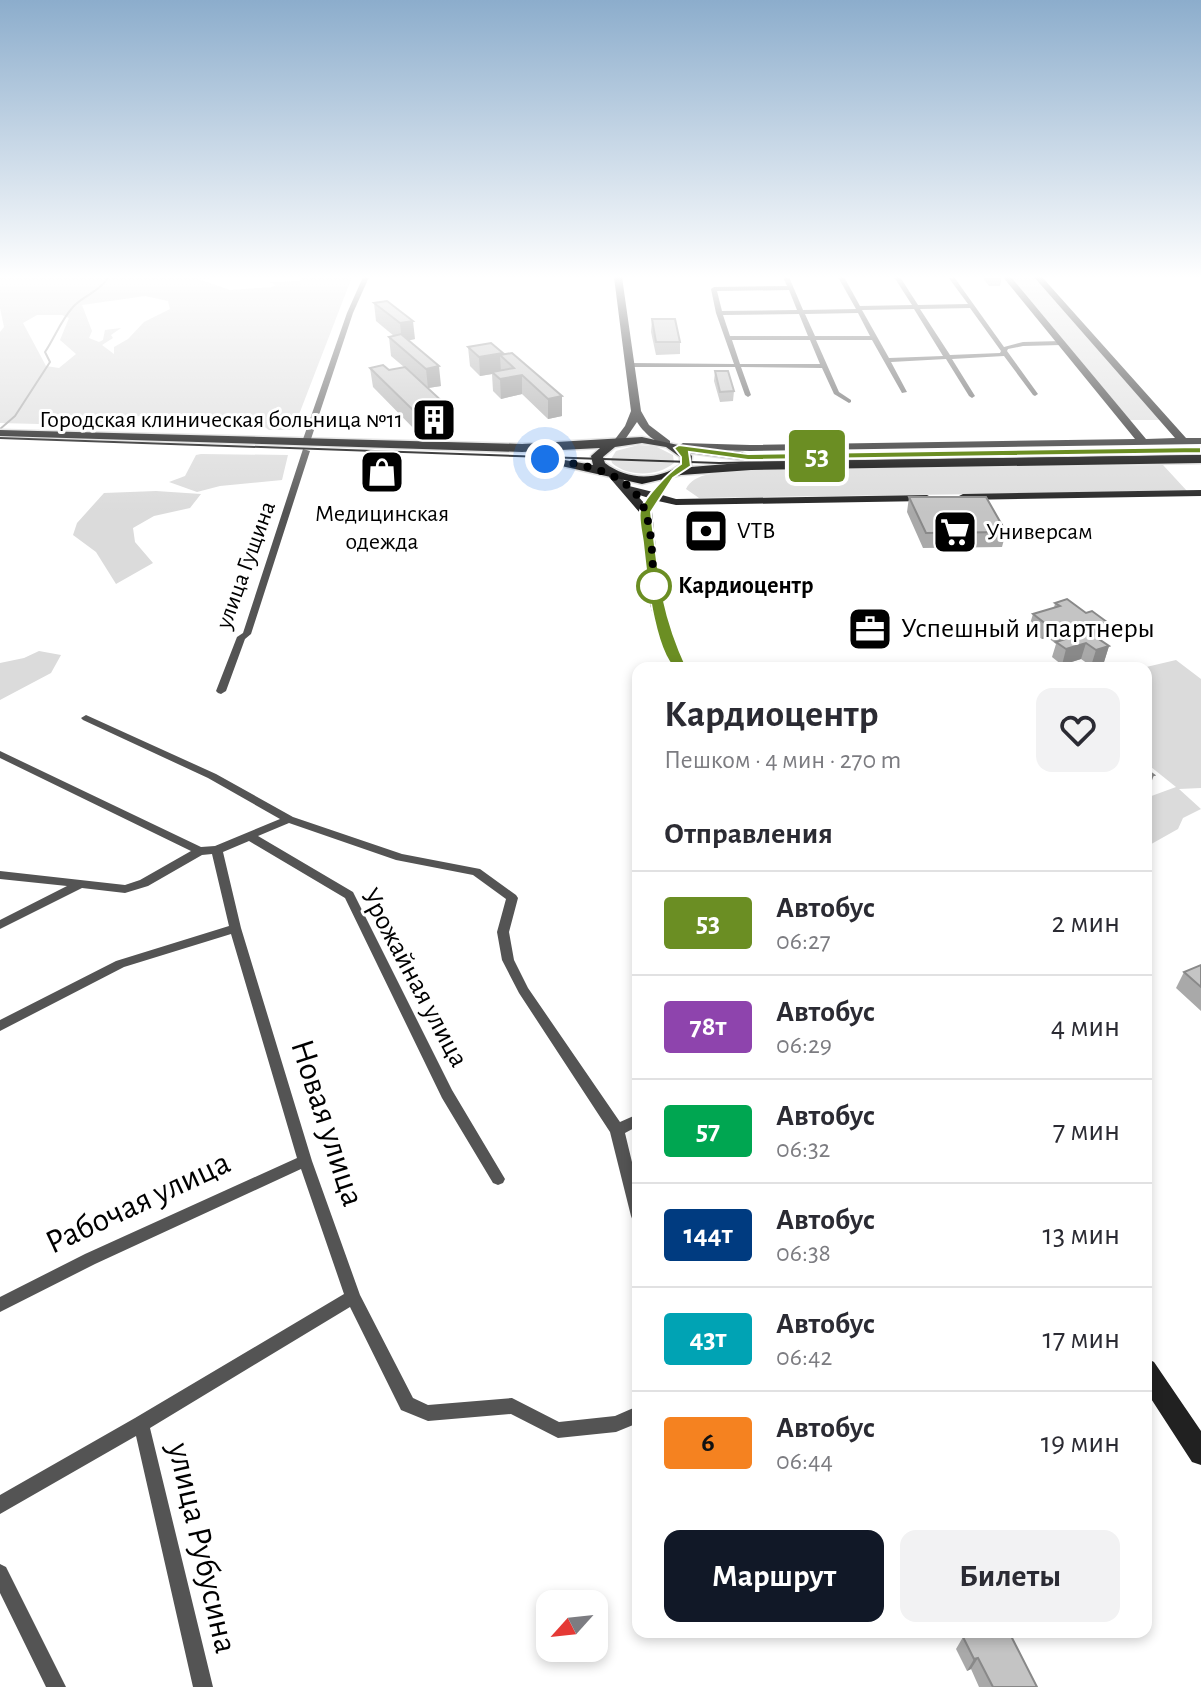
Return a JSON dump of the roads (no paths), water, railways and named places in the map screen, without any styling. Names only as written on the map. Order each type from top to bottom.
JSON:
[{"type":"main road","points":[[0,433],[542,459],[641,480],[751,466],[1201,459]]},
{"type":"main road","points":[[0,442],[551,449],[642,440],[748,457],[1201,450]]},
{"type":"main road","points":[[611,474],[599,465],[597,458],[602,449],[615,443]]},
{"type":"main road","points":[[673,445],[687,460],[674,474]]},
{"type":"street","name":"улица Гущина","points":[[221,691],[241,637],[247,634],[336,356]]},
{"type":"street","points":[[629,356],[636,411],[645,427],[673,445],[750,448],[1201,441]]},
{"type":"street","points":[[734,356],[748,395]]},
{"type":"street","points":[[819,356],[836,393],[849,401]]},
{"type":"street","points":[[886,356],[904,392]]},
{"type":"street","points":[[946,356],[972,396]]},
{"type":"street","points":[[889,360],[995,356]]},
{"type":"street","points":[[1006,356],[1035,394]]},
{"type":"street","points":[[1072,356],[1143,442]]},
{"type":"street","points":[[1108,356],[1183,441]]},
{"type":"street","points":[[630,365],[823,366]]},
{"type":"street","points":[[615,443],[630,427],[636,411]]},
{"type":"street","points":[[611,474],[629,489],[646,512],[655,601],[663,631],[677,662]]},
{"type":"street","points":[[646,512],[674,474]]},
{"type":"street","points":[[674,474],[674,485],[686,503]]},
{"type":"street","points":[[629,489],[654,498],[686,503],[938,498]]},
{"type":"street","points":[[954,498],[1201,493]]},
{"type":"street","points":[[86,718],[212,776],[289,819],[400,857],[476,872],[512,898],[503,932],[508,960],[523,990],[617,1130],[632,1191]]},
{"type":"street","points":[[0,754],[200,851]]},
{"type":"street","points":[[0,875],[125,889],[144,883],[200,851],[217,850],[289,819]]},
{"type":"street","name":"Урожайная улица","points":[[251,837],[349,895],[447,1094],[498,1179]]},
{"type":"street","name":"Новая улица","points":[[217,850],[235,928],[305,1161],[353,1297],[407,1404],[428,1413],[512,1406],[558,1430],[616,1424],[632,1417]]},
{"type":"street","points":[[0,925],[81,884]]},
{"type":"street","points":[[0,1026],[120,964],[235,928]]},
{"type":"street","points":[[617,1130],[632,1123]]},
{"type":"street","name":"Рабочая улица","points":[[0,1305],[90,1259],[305,1161]]},
{"type":"street","name":"улица Рубусина","points":[[0,1505],[353,1297]]},
{"type":"street","points":[[1152,1379],[1201,1453]]},
{"type":"street","name":"улица Рубусина","points":[[141,1424],[203,1687]]},
{"type":"street","points":[[0,1573],[56,1687]]},
{"type":"waterway","points":[[0,429],[15,416],[50,362],[47,356]]},
{"type":"tram line","points":[[0,438],[719,463],[1201,456]]},
{"type":"place","name":"Городская клиническая больница №11","points":[[434,420]]},
{"type":"place","name":"Медицинская одежда","points":[[382,472]]},
{"type":"place","name":"VTB","points":[[706,531]]},
{"type":"place","name":"Универсам","points":[[955,532]]},
{"type":"place","name":"Кардиоцентр","points":[[654,586]]},
{"type":"place","name":"Успешный и партнеры","points":[[870,629]]}]
